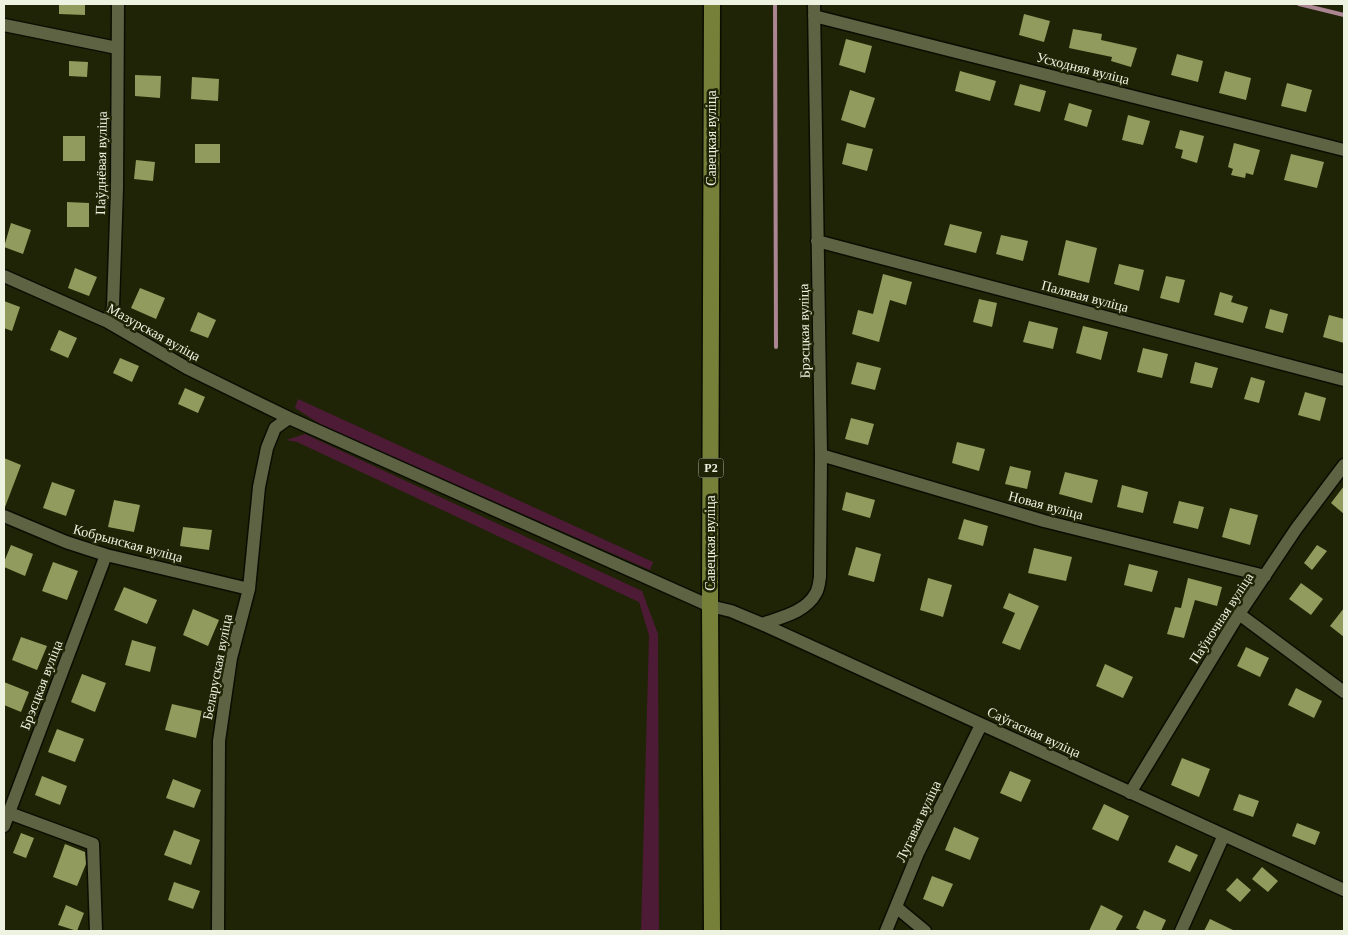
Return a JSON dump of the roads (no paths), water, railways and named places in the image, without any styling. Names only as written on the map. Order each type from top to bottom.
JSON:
[{"type":"main road","name":"Савецкая вуліца","points":[[712,4],[710,606],[712,931]]},
{"type":"street","name":"Паўднёвая вуліца","points":[[108,322],[113,307],[117,188],[118,4]]},
{"type":"street","name":"Усходняя вуліца","points":[[814,10],[1344,150]]},
{"type":"street","name":"Брэсцкая вуліца","points":[[762,624],[796,613],[817,592],[820,577],[821,455],[814,10]]},
{"type":"street","points":[[4,25],[117,48]]},
{"type":"street","name":"Палявая вуліца","points":[[817,241],[1344,380]]},
{"type":"street","name":"Мазурская вуліца","points":[[4,276],[108,322],[186,368],[289,418],[710,606]]},
{"type":"street","name":"Беларуская вуліца","points":[[218,931],[219,741],[231,658],[248,589],[259,487],[267,448],[275,428],[289,418]]},
{"type":"street","name":"Новая вуліца","points":[[821,455],[1044,522],[1265,576]]},
{"type":"street","name":"Паўночная вуліца","points":[[1130,793],[1239,614],[1296,529],[1344,465]]},
{"type":"street","name":"Кобрынская вуліца","points":[[4,516],[66,542],[106,554],[248,589]]},
{"type":"street","name":"Брэсцкая вуліца","points":[[4,826],[106,554]]},
{"type":"street","name":"Саўгасная вуліца","points":[[710,606],[731,611],[762,624],[1344,890]]},
{"type":"street","points":[[1239,614],[1344,692]]},
{"type":"street","name":"Лугавая вуліца","points":[[886,931],[918,853],[981,725]]},
{"type":"street","points":[[9,813],[93,844],[96,931]]},
{"type":"street","points":[[1181,931],[1224,835]]},
{"type":"street","points":[[896,907],[925,931]]},
{"type":"waterway","points":[[775,4],[776,347]]},
{"type":"waterway","points":[[1299,4],[1344,15]]}]
